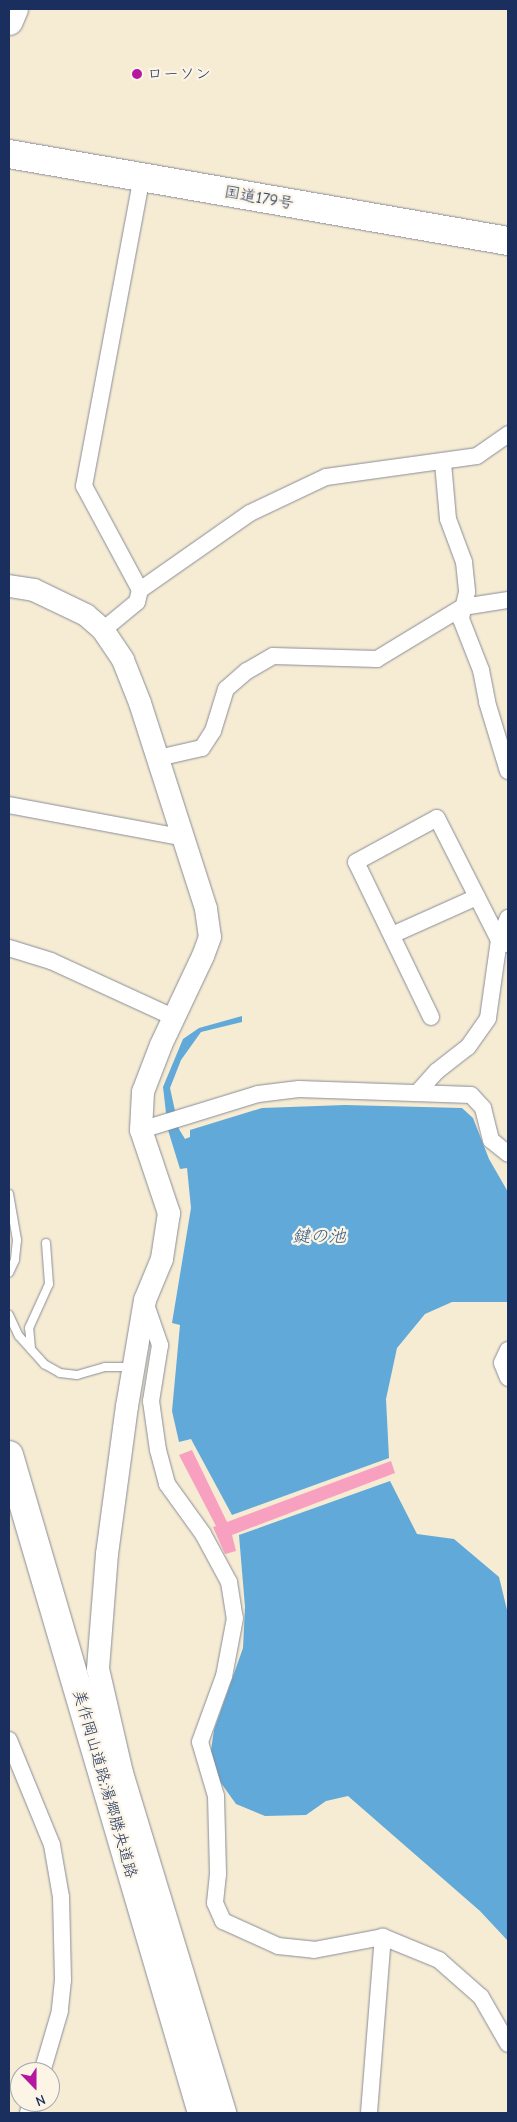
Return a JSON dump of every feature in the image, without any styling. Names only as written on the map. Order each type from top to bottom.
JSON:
[{"type":"highway","points":[[9,21],[14,9]]},
{"type":"highway","name":"国道179号","points":[[9,154],[508,241]]},
{"type":"highway","name":"美作岡山道路;湯郷勝央道路","points":[[9,1455],[202,2113]]},
{"type":"highway","name":"美作岡山道路;湯郷勝央道路","points":[[9,1509],[186,2113]]},
{"type":"street","points":[[140,590],[84,486],[142,177]]},
{"type":"street","points":[[103,630],[137,602],[140,590],[250,513],[326,477],[443,463],[477,456],[508,434]]},
{"type":"street","points":[[443,463],[448,519],[464,562],[467,592],[461,619],[481,670],[487,702],[508,771]]},
{"type":"street","points":[[9,586],[34,590],[65,603],[103,630],[123,660],[185,838],[206,909],[210,937],[196,976],[174,1018],[143,1092],[141,1130],[169,1213],[162,1259],[144,1300],[107,1554],[98,1669],[122,1773],[225,2113]]},
{"type":"street","points":[[158,758],[202,748],[213,731],[226,689],[247,670],[273,656],[377,659],[464,608],[508,600]]},
{"type":"street","points":[[9,805],[185,838]]},
{"type":"street","points":[[431,1017],[356,862],[437,818],[478,898],[504,942]]},
{"type":"street","points":[[392,935],[478,898]]},
{"type":"street","points":[[418,1092],[437,1071],[468,1047],[488,1018],[508,918]]},
{"type":"street","points":[[9,948],[51,961],[174,1018]]},
{"type":"street","points":[[141,1130],[258,1094],[299,1089],[471,1095],[483,1108],[491,1140],[508,1154]]},
{"type":"street","points":[[144,1300],[160,1345],[151,1401],[167,1484],[203,1534],[229,1582],[235,1618],[224,1676],[200,1742],[216,1796],[218,1874],[215,1903],[223,1921],[278,1946],[314,1950],[383,1937],[439,1960],[481,1997],[508,2044]]},
{"type":"street","points":[[508,1350],[502,1363],[508,1378]]},
{"type":"street","points":[[9,1740],[52,1846],[61,1897],[63,1980],[60,2010],[45,2062]]},
{"type":"street","points":[[369,2113],[383,1937]]},
{"type":"lane","points":[[9,1194],[17,1240],[15,1260],[9,1273]]},
{"type":"lane","points":[[31,1349],[29,1328],[49,1284],[46,1243]]},
{"type":"lane","points":[[9,1315],[19,1336],[44,1364],[60,1373],[77,1375],[105,1367],[134,1366]]},
{"type":"water","name":"鍵の池","points":[[242,1016],[242,1022],[201,1032],[181,1060],[170,1088],[179,1129],[185,1139],[190,1137],[190,1130],[262,1108],[345,1105],[462,1108],[473,1118],[489,1159],[508,1192],[508,1302],[452,1302],[425,1314],[397,1348],[386,1399],[389,1458],[232,1515],[191,1439],[179,1442],[172,1411],[180,1325],[172,1323],[191,1208],[187,1168],[180,1169],[168,1130],[163,1087],[183,1039],[199,1028]]},
{"type":"water","points":[[390,1481],[417,1534],[454,1539],[499,1577],[508,1614],[508,1941],[480,1911],[348,1796],[326,1801],[306,1815],[265,1816],[236,1804],[221,1783],[210,1757],[214,1730],[243,1648],[245,1607],[239,1535]]},
{"type":"building","points":[[192,1450],[227,1522],[391,1461],[395,1473],[232,1535],[236,1551],[225,1554],[213,1527],[216,1526],[179,1455]]},
{"type":"place","name":"ローソン","points":[[137,74]]}]
